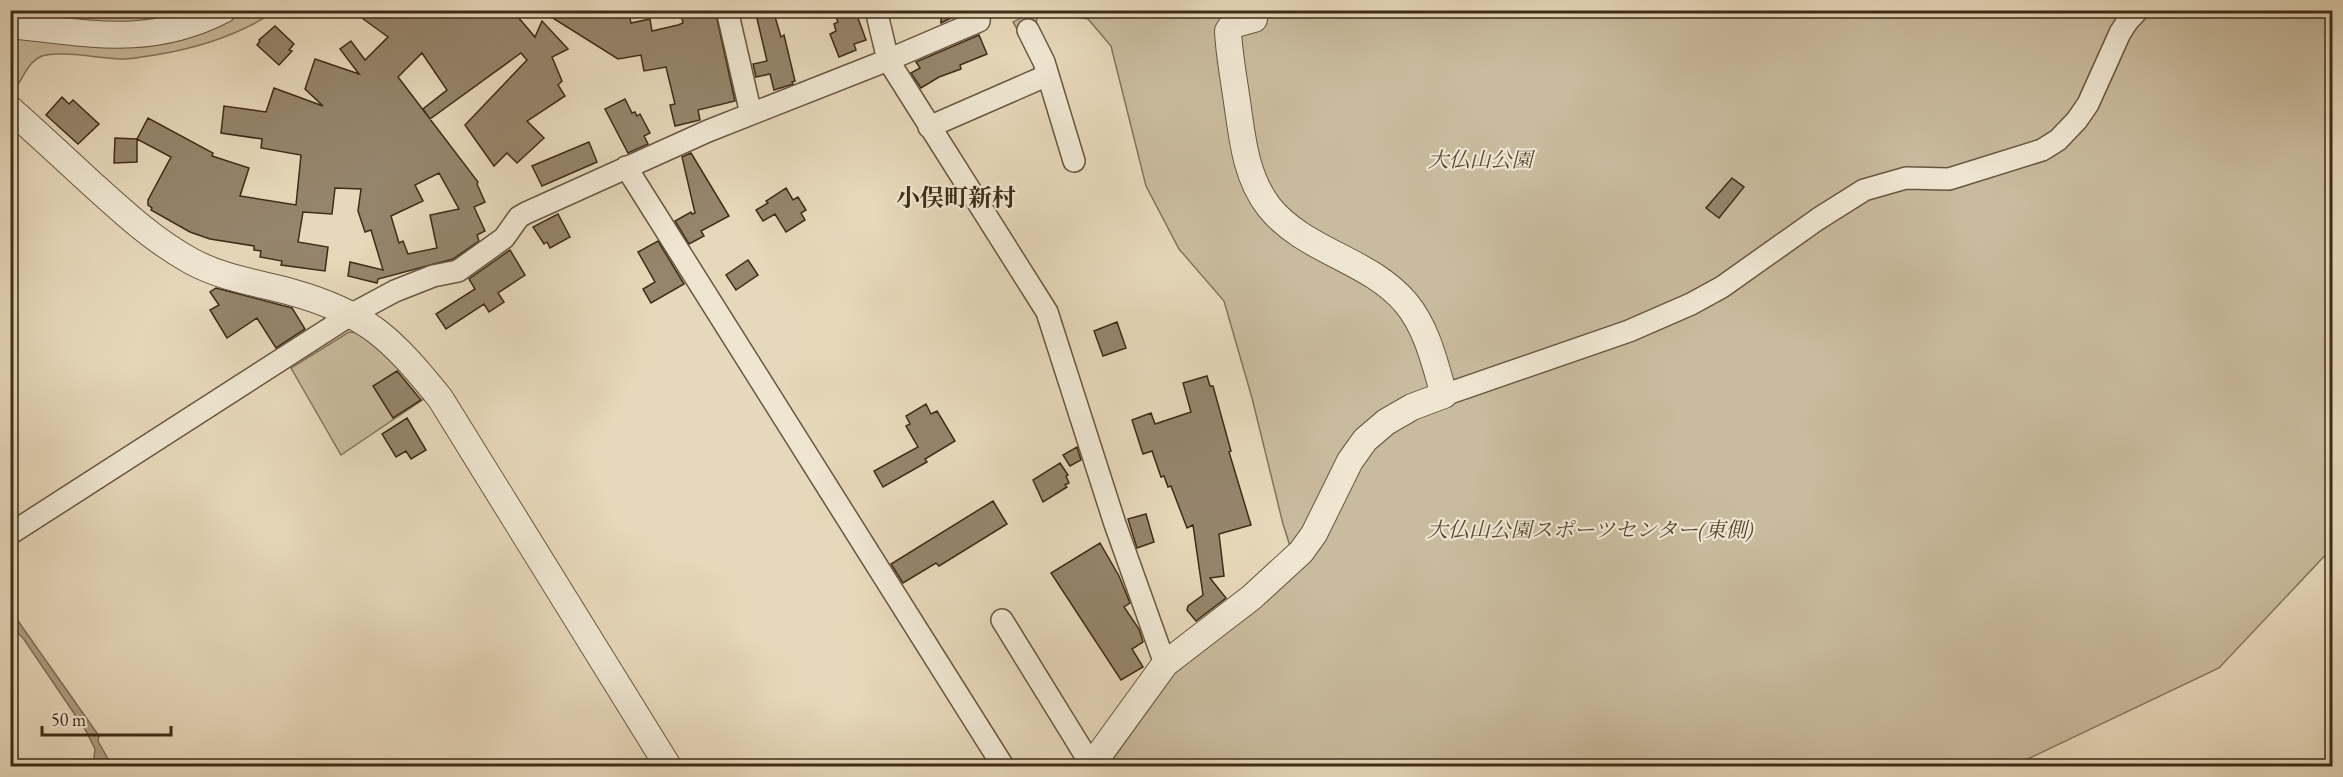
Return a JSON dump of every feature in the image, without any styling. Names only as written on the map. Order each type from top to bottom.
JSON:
[{"type":"street","points":[[10,24],[97,35],[141,34],[189,25],[223,10]]},
{"type":"street","points":[[727,10],[751,114]]},
{"type":"street","points":[[876,10],[888,60],[1047,312],[1115,524],[1165,664]]},
{"type":"street","points":[[10,534],[352,314],[395,291],[433,276],[458,271],[504,238],[519,217],[626,167],[979,21],[980,10]]},
{"type":"street","points":[[1002,620],[1091,766],[1165,664],[1252,597],[1301,552],[1314,534],[1350,461],[1365,440],[1386,422],[1412,407],[1629,331],[1691,304],[1722,287],[1818,219],[1864,190],[1906,178],[1949,179],[2042,150],[2058,140],[2088,104],[2120,33],[2138,10]]},
{"type":"street","points":[[1254,19],[1232,25],[1228,31],[1243,142],[1255,185],[1277,216],[1300,236],[1371,275],[1392,289],[1406,303],[1425,335],[1444,395]]},
{"type":"street","points":[[1028,30],[1044,62],[1074,161]]},
{"type":"street","points":[[929,127],[1048,75]]},
{"type":"street","points":[[10,109],[140,228],[169,249],[224,275],[292,292],[330,304],[352,314],[383,335],[410,361],[440,398],[668,766]]},
{"type":"street","points":[[626,167],[1003,766]]},
{"type":"green space","points":[[10,11],[275,11],[233,34],[171,52],[124,59],[70,54],[42,56],[33,62],[13,91],[10,88]]},
{"type":"green space","points":[[1021,11],[1039,11],[1035,27],[1020,34],[1013,22],[1021,18]]},
{"type":"green space","points":[[1045,11],[2332,11],[2332,548],[2219,668],[2013,766],[1108,766],[1174,674],[1298,571],[1283,524],[1252,398],[1224,301],[1179,249],[1146,186],[1111,46],[1088,19]]},
{"type":"green space","points":[[349,332],[361,333],[376,343],[425,398],[341,455],[291,368]]},
{"type":"shaded area","points":[[11,611],[99,736],[98,741],[112,766],[93,766],[95,749],[86,731],[23,638],[11,627]]},
{"type":"building","points":[[351,10],[393,10],[404,18],[414,10],[512,10],[535,37],[542,21],[568,49],[552,57],[562,81],[558,85],[565,96],[527,121],[544,138],[517,163],[507,153],[494,166],[465,125],[527,60],[521,53],[430,119],[478,182],[485,202],[474,207],[485,231],[477,235],[479,241],[453,259],[378,279],[377,283],[348,276],[350,262],[383,270],[371,230],[365,232],[358,211],[361,189],[335,188],[332,214],[303,212],[298,242],[328,247],[325,271],[281,265],[282,261],[260,257],[261,251],[254,250],[254,246],[210,239],[190,232],[151,210],[148,200],[171,157],[137,139],[148,118],[213,153],[212,156],[249,168],[240,196],[296,205],[301,155],[261,148],[262,139],[221,133],[224,106],[266,112],[274,88],[323,106],[305,89],[315,59],[359,74],[340,49],[351,41],[365,60],[388,37]],"holes":[[[422,53],[447,90],[423,109],[430,119],[398,77]],[[439,173],[459,209],[430,215],[437,248],[408,254],[403,241],[399,243],[391,216],[423,201],[415,185]]]},
{"type":"building","points":[[540,10],[628,10],[631,23],[650,19],[652,31],[683,23],[681,15],[701,10],[715,10],[735,101],[698,110],[700,120],[675,126],[670,105],[675,104],[666,67],[644,71],[641,55],[618,59]]},
{"type":"building","points":[[755,10],[773,10],[781,37],[784,35],[795,81],[792,82],[793,84],[774,90],[770,74],[756,77],[753,64],[767,61]]},
{"type":"building","points":[[833,10],[855,10],[866,40],[854,44],[856,50],[839,57],[830,34],[836,31],[834,24],[838,22]]},
{"type":"building","points":[[951,10],[967,10],[941,23],[941,15],[951,15]]},
{"type":"building","points":[[275,26],[294,44],[289,50],[292,51],[279,65],[257,45],[259,40]]},
{"type":"building","points":[[979,35],[987,54],[960,65],[961,69],[939,77],[921,88],[911,73],[920,68],[916,62]]},
{"type":"building","points":[[62,97],[69,104],[73,100],[99,124],[78,144],[46,115]]},
{"type":"building","points":[[625,99],[632,113],[635,112],[637,116],[640,114],[650,133],[644,136],[648,144],[628,153],[605,109]]},
{"type":"building","points":[[115,138],[137,139],[137,162],[114,163]]},
{"type":"building","points":[[589,142],[597,162],[542,186],[532,166]]},
{"type":"building","points":[[691,153],[729,216],[701,231],[704,236],[689,244],[675,221],[691,212],[695,213],[682,157]]},
{"type":"building","points":[[1732,178],[1744,187],[1719,218],[1706,208]]},
{"type":"building","points":[[786,188],[793,200],[798,197],[806,210],[801,213],[805,220],[786,232],[775,214],[763,221],[756,210]]},
{"type":"building","points":[[558,214],[570,237],[550,248],[547,242],[544,244],[533,227]]},
{"type":"building","points":[[658,241],[684,284],[651,303],[643,289],[655,282],[638,252]]},
{"type":"building","points":[[510,250],[525,275],[498,293],[504,302],[489,312],[484,304],[446,329],[436,314],[475,289],[469,279]]},
{"type":"building","points":[[748,260],[758,275],[736,290],[726,275]]},
{"type":"building","points":[[216,288],[292,308],[305,329],[276,348],[257,318],[227,338],[210,310],[219,305],[210,292]]},
{"type":"building","points":[[1117,322],[1126,348],[1103,356],[1094,331]]},
{"type":"building","points":[[397,371],[421,400],[393,418],[373,386]]},
{"type":"building","points":[[1207,376],[1210,386],[1213,386],[1231,451],[1229,452],[1251,525],[1219,534],[1224,576],[1210,578],[1226,598],[1196,621],[1187,610],[1188,606],[1203,595],[1193,525],[1187,528],[1171,486],[1168,487],[1164,476],[1161,477],[1152,451],[1143,454],[1132,420],[1151,413],[1155,424],[1191,412],[1183,383]]},
{"type":"building","points":[[926,404],[931,414],[937,411],[955,441],[925,459],[927,462],[883,487],[874,471],[918,447],[906,426],[910,424],[906,416]]},
{"type":"building","points":[[407,418],[426,450],[411,459],[406,451],[396,457],[382,434]]},
{"type":"building","points":[[1077,447],[1081,460],[1070,466],[1063,455]]},
{"type":"building","points":[[1060,463],[1068,475],[1066,476],[1069,483],[1065,485],[1067,487],[1043,502],[1033,480]]},
{"type":"building","points":[[993,501],[1007,524],[939,566],[936,563],[903,583],[891,564]]},
{"type":"building","points":[[1146,514],[1154,542],[1137,548],[1128,519]]},
{"type":"building","points":[[1100,543],[1119,576],[1130,603],[1124,607],[1139,629],[1143,642],[1132,649],[1143,667],[1121,680],[1051,573]]},
{"type":"district","name":"小俣町新村","points":[[956,197]]},
{"type":"park label","name":"大仏山公園","points":[[1480,159]]},
{"type":"park label","name":"大仏山公園スポーツセンター(東側)","points":[[1590,529]]}]
